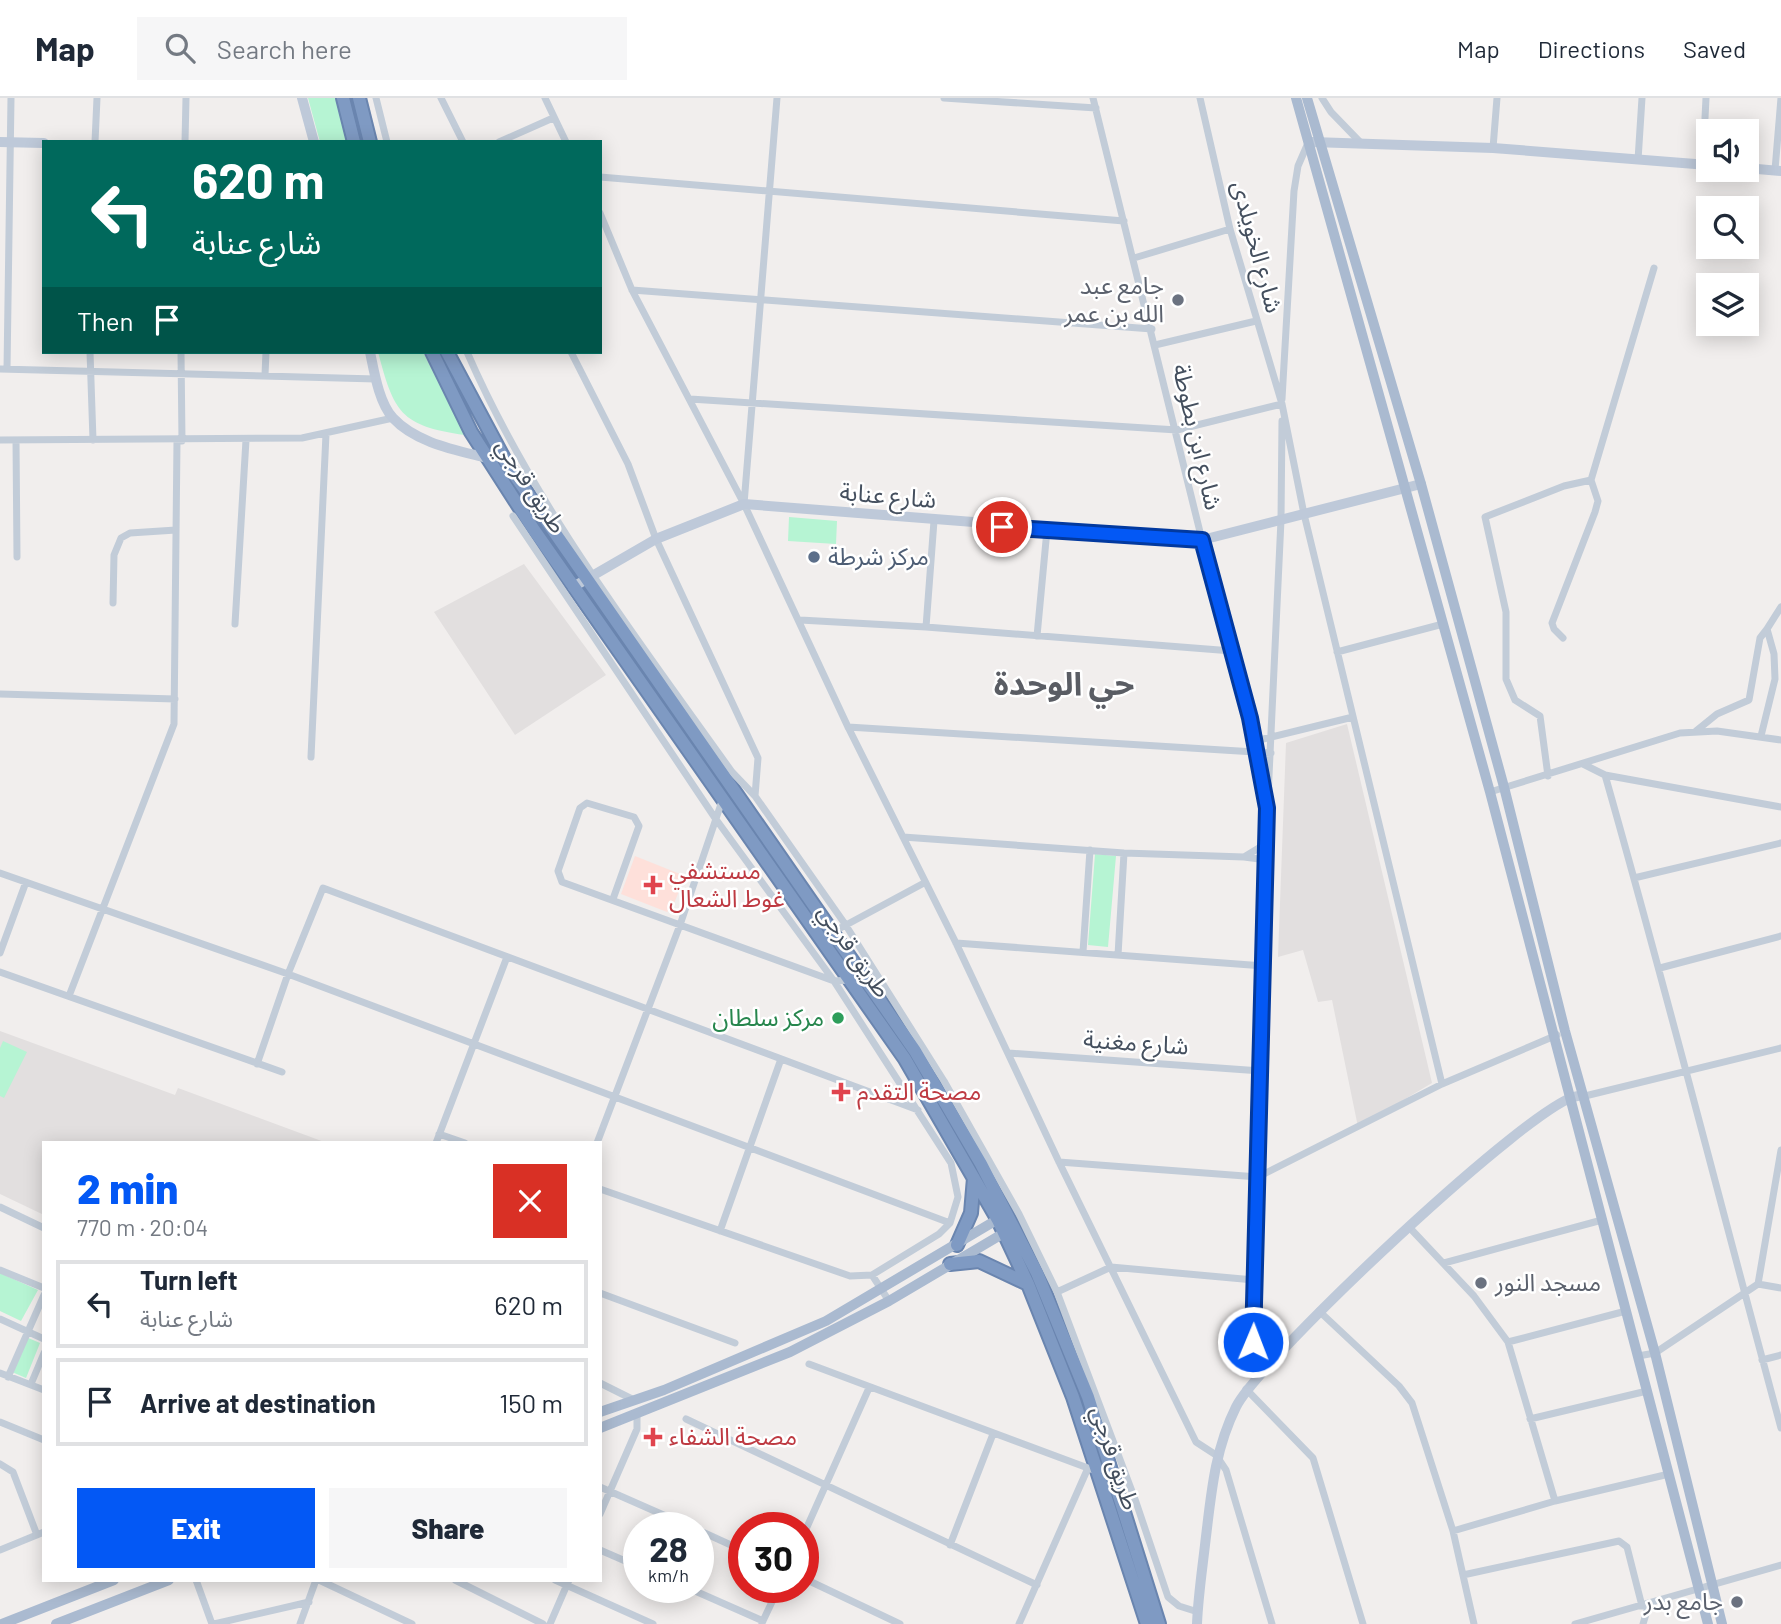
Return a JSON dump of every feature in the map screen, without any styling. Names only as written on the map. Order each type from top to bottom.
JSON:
[{"type":"highway","points":[[343,98],[354,140]]},
{"type":"highway","points":[[359,98],[370,140]]},
{"type":"highway","name":"طريق قرجي","points":[[433,354],[487,458],[722,802],[849,981],[910,1055],[974,1178],[1003,1217]]},
{"type":"highway","name":"طريق قرجي","points":[[448,354],[507,464],[589,577],[833,932],[910,1055],[1003,1217],[1073,1397],[1092,1470],[1147,1624]]},
{"type":"highway","points":[[957,1245],[971,1213],[974,1178]]},
{"type":"highway","name":"طريق قرجي","points":[[1009,1230],[1037,1273],[1088,1396],[1159,1624]]},
{"type":"highway","points":[[950,1264],[978,1261],[1028,1284]]},
{"type":"main road","points":[[1296,98],[1314,142],[1421,484],[1504,787],[1560,1034],[1570,1096],[1709,1624]]},
{"type":"main road","points":[[1307,98],[1314,142],[1443,624],[1560,1034],[1585,1096],[1655,1353],[1722,1624]]},
{"type":"main road","points":[[602,1411],[826,1321],[883,1290],[1003,1217]]},
{"type":"main road","points":[[602,1427],[790,1352],[889,1301],[1009,1230]]},
{"type":"main road","points":[[2,1624],[109,1582]]},
{"type":"main road","points":[[56,1624],[164,1582]]},
{"type":"street","points":[[11,98],[5,142],[4,369],[376,379]]},
{"type":"street","points":[[95,140],[97,98]]},
{"type":"street","points":[[185,140],[186,98]]},
{"type":"street","points":[[302,98],[313,140]]},
{"type":"street","points":[[376,98],[386,140]]},
{"type":"street","points":[[441,98],[462,140]]},
{"type":"street","points":[[545,98],[565,140]]},
{"type":"street","points":[[744,505],[777,98]]},
{"type":"street","points":[[944,98],[1096,108]]},
{"type":"street","name":"شارع ابن بطوطة","points":[[1093,98],[1202,540],[1233,651],[1255,741],[1267,808],[1253,1342],[1255,1355],[1265,1370]]},
{"type":"street","name":"شارع الخويلدى","points":[[1200,98],[1230,229],[1282,404]]},
{"type":"street","points":[[1322,98],[1331,113],[1360,142]]},
{"type":"street","points":[[1493,148],[1497,98]]},
{"type":"street","points":[[1637,159],[1642,98]]},
{"type":"street","points":[[1705,118],[1706,98]]},
{"type":"street","points":[[1759,169],[1778,171],[1781,98]]},
{"type":"street","points":[[504,140],[553,118]]},
{"type":"street","points":[[5,142],[42,143]]},
{"type":"street","points":[[1267,808],[1281,520],[1282,404],[1294,191],[1298,166],[1314,142],[1493,148],[1696,164]]},
{"type":"street","points":[[602,177],[1124,221]]},
{"type":"street","points":[[602,218],[632,290],[744,505],[848,727],[956,943],[1059,1162],[1196,1442],[1216,1455],[1232,1485],[1272,1624]]},
{"type":"street","points":[[1133,258],[1230,229]]},
{"type":"street","points":[[1563,638],[1552,623],[1595,512],[1598,501],[1591,480],[1654,268]]},
{"type":"street","points":[[632,290],[1152,329]]},
{"type":"street","points":[[1156,345],[1256,321]]},
{"type":"street","points":[[90,354],[93,440]]},
{"type":"street","points":[[69,996],[174,724],[181,354]]},
{"type":"street","points":[[265,376],[267,354]]},
{"type":"street","points":[[370,354],[376,379],[393,418],[437,444],[487,458]]},
{"type":"street","points":[[468,354],[485,394],[589,577],[732,772],[755,796],[845,924],[944,1081],[1019,1214],[1057,1292],[1136,1502],[1168,1597],[1179,1606],[1198,1612]]},
{"type":"street","points":[[572,354],[628,464],[656,539],[758,758],[755,796]]},
{"type":"street","points":[[690,400],[1177,430],[1282,404]]},
{"type":"street","points":[[1282,404],[1304,514],[1443,1084]]},
{"type":"street","points":[[0,440],[246,440],[326,434],[393,418]]},
{"type":"street","points":[[311,757],[326,434]]},
{"type":"street","points":[[16,440],[17,557]]},
{"type":"street","points":[[235,624],[246,440]]},
{"type":"street","points":[[1548,776],[1540,716],[1515,699],[1506,679],[1506,612],[1485,517],[1564,486],[1591,480]]},
{"type":"street","name":"شارع عنابة","points":[[573,587],[656,539],[744,505],[1202,540],[1421,484]]},
{"type":"street","points":[[513,516],[715,818],[834,981],[951,1163],[958,1185],[957,1210],[950,1223],[939,1234],[872,1275],[840,1274],[602,1190]]},
{"type":"street","points":[[926,627],[934,521]]},
{"type":"street","points":[[113,603],[114,555],[121,538],[130,533],[176,530]]},
{"type":"street","points":[[1037,636],[1047,530]]},
{"type":"street","points":[[1696,732],[1717,714],[1749,700],[1759,638],[1781,607]]},
{"type":"street","points":[[800,620],[1233,651]]},
{"type":"street","points":[[1337,652],[1443,624]]},
{"type":"street","points":[[1760,736],[1775,680],[1767,629]]},
{"type":"street","points":[[0,694],[175,699]]},
{"type":"street","points":[[1255,741],[1353,717]]},
{"type":"street","points":[[848,727],[1258,755],[1271,753]]},
{"type":"street","points":[[1490,792],[1680,733],[1760,736],[1781,740]]},
{"type":"street","points":[[1583,764],[1605,775],[1781,807]]},
{"type":"street","points":[[1605,775],[1660,968],[1684,1074],[1781,1428]]},
{"type":"street","points":[[598,1141],[680,925],[722,802]]},
{"type":"street","points":[[613,900],[639,826],[634,817],[587,803],[580,808],[558,871],[562,882],[834,981],[849,981]]},
{"type":"street","points":[[903,837],[1267,860]]},
{"type":"street","points":[[1244,857],[1267,843]]},
{"type":"street","points":[[1634,878],[1781,843]]},
{"type":"street","points":[[1083,951],[1090,850]]},
{"type":"street","points":[[1118,955],[1124,853]]},
{"type":"street","points":[[0,873],[288,974],[950,1223]]},
{"type":"street","points":[[0,953],[3,935],[26,882]]},
{"type":"street","points":[[833,932],[924,883]]},
{"type":"street","points":[[257,1064],[288,974],[323,888],[648,1007],[918,1110]]},
{"type":"street","points":[[1660,968],[1781,936]]},
{"type":"street","points":[[956,943],[1264,965]]},
{"type":"street","points":[[437,1141],[507,957]]},
{"type":"street","points":[[0,972],[282,1072]]},
{"type":"street","points":[[1059,1162],[1258,1177],[1443,1084],[1560,1034]]},
{"type":"street","points":[[1198,1624],[1216,1455],[1246,1389],[1319,1310],[1409,1227],[1555,1103],[1570,1096],[1585,1096],[1684,1074],[1781,1048]]},
{"type":"street","name":"شارع مغنية","points":[[1009,1053],[1261,1071]]},
{"type":"street","points":[[720,1231],[781,1059]]},
{"type":"street","points":[[439,1134],[459,1141]]},
{"type":"street","points":[[1758,1284],[1781,1150]]},
{"type":"street","points":[[0,1208],[42,1227]]},
{"type":"street","points":[[1444,1263],[1602,1220]]},
{"type":"street","points":[[1409,1227],[1444,1263],[1508,1342],[1555,1501]]},
{"type":"street","points":[[1057,1292],[1111,1268],[1254,1280]]},
{"type":"street","points":[[0,1270],[42,1287]]},
{"type":"street","points":[[872,1275],[889,1301]]},
{"type":"street","points":[[1638,1356],[1655,1353],[1758,1284],[1781,1288]]},
{"type":"street","points":[[602,1294],[735,1343]]},
{"type":"street","points":[[42,1299],[4,1375],[42,1390]]},
{"type":"street","points":[[1319,1310],[1399,1386],[1412,1403],[1453,1531],[1474,1624]]},
{"type":"street","points":[[1508,1342],[1626,1311]]},
{"type":"street","points":[[0,1319],[42,1338]]},
{"type":"street","points":[[1762,1360],[1781,1355]]},
{"type":"street","points":[[30,1384],[42,1357]]},
{"type":"street","points":[[809,1364],[1092,1470],[1019,1624]]},
{"type":"street","points":[[602,1384],[634,1400]]},
{"type":"street","points":[[815,1512],[869,1388]]},
{"type":"street","points":[[1246,1389],[1313,1458],[1363,1624]]},
{"type":"street","points":[[1530,1419],[1647,1391]]},
{"type":"street","points":[[602,1510],[637,1429],[637,1413]]},
{"type":"street","points":[[687,1419],[1037,1585]]},
{"type":"street","points":[[0,1422],[42,1439]]},
{"type":"street","points":[[950,1545],[993,1434]]},
{"type":"street","points":[[0,1464],[9,1466],[13,1472],[41,1534],[0,1550]]},
{"type":"street","points":[[1453,1531],[1555,1501],[1669,1474]]},
{"type":"street","points":[[602,1488],[657,1512]]},
{"type":"street","points":[[1463,1575],[1619,1541],[1627,1547],[1646,1605],[1643,1624]]},
{"type":"street","points":[[602,1550],[623,1559]]},
{"type":"street","points":[[1575,1624],[1781,1565]]},
{"type":"street","points":[[197,1582],[213,1624],[309,1602]]},
{"type":"street","points":[[302,1623],[317,1582]]},
{"type":"street","points":[[322,1582],[398,1621],[412,1624]]},
{"type":"street","points":[[460,1582],[543,1624]]},
{"type":"street","points":[[550,1624],[568,1583],[653,1624]]},
{"type":"street","points":[[819,1586],[900,1624]]},
{"type":"street","points":[[714,1600],[762,1623],[771,1603]]},
{"type":"street","points":[[259,1613],[262,1624]]},
{"type":"shaded area","points":[[524,564],[606,675],[515,735],[434,612]]},
{"type":"shaded area","points":[[1347,724],[1432,1083],[1358,1127],[1332,1000],[1318,1002],[1303,950],[1278,957],[1286,743]]},
{"type":"shaded area","name":"مستشفي غوط الشعال","points":[[635,856],[685,876],[673,906],[667,912],[621,894]]},
{"type":"shaded area","points":[[0,1031],[175,1095],[178,1088],[322,1141],[42,1141],[42,1214],[0,1194]]},
{"type":"green space","points":[[308,98],[336,98],[346,140],[319,140]]},
{"type":"green space","points":[[379,354],[424,354],[465,435],[426,427],[413,421],[403,413],[389,389]]},
{"type":"green space","points":[[789,517],[837,521],[836,544],[788,541]]},
{"type":"green space","points":[[1095,854],[1116,856],[1108,947],[1088,945]]},
{"type":"green space","points":[[3,1041],[27,1052],[4,1098],[0,1096],[0,1048]]},
{"type":"green space","points":[[0,1273],[38,1290],[21,1321],[0,1311]]},
{"type":"green space","points":[[26,1337],[40,1343],[26,1378],[12,1372]]},
{"type":"place","name":"جامع عبد الله بن عمر","points":[[1178,300]]},
{"type":"place","name":"مركز شرطة","points":[[814,557]]},
{"type":"place","name":"مستشفي غوط الشعال","points":[[653,885]]},
{"type":"place","name":"مركز سلطان","points":[[838,1018]]},
{"type":"place","name":"مصحة التقدم","points":[[841,1092]]},
{"type":"place","name":"مسجد النور","points":[[1481,1283]]},
{"type":"place","name":"مصحة الشفاء","points":[[653,1437]]},
{"type":"place","name":"جامع بدر","points":[[1737,1602]]},
{"type":"district","name":"حي الوحدة","points":[[1064,684]]},
{"type":"route","points":[[1002,527],[1202,540],[1250,718],[1267,808],[1253,1342]]}]
